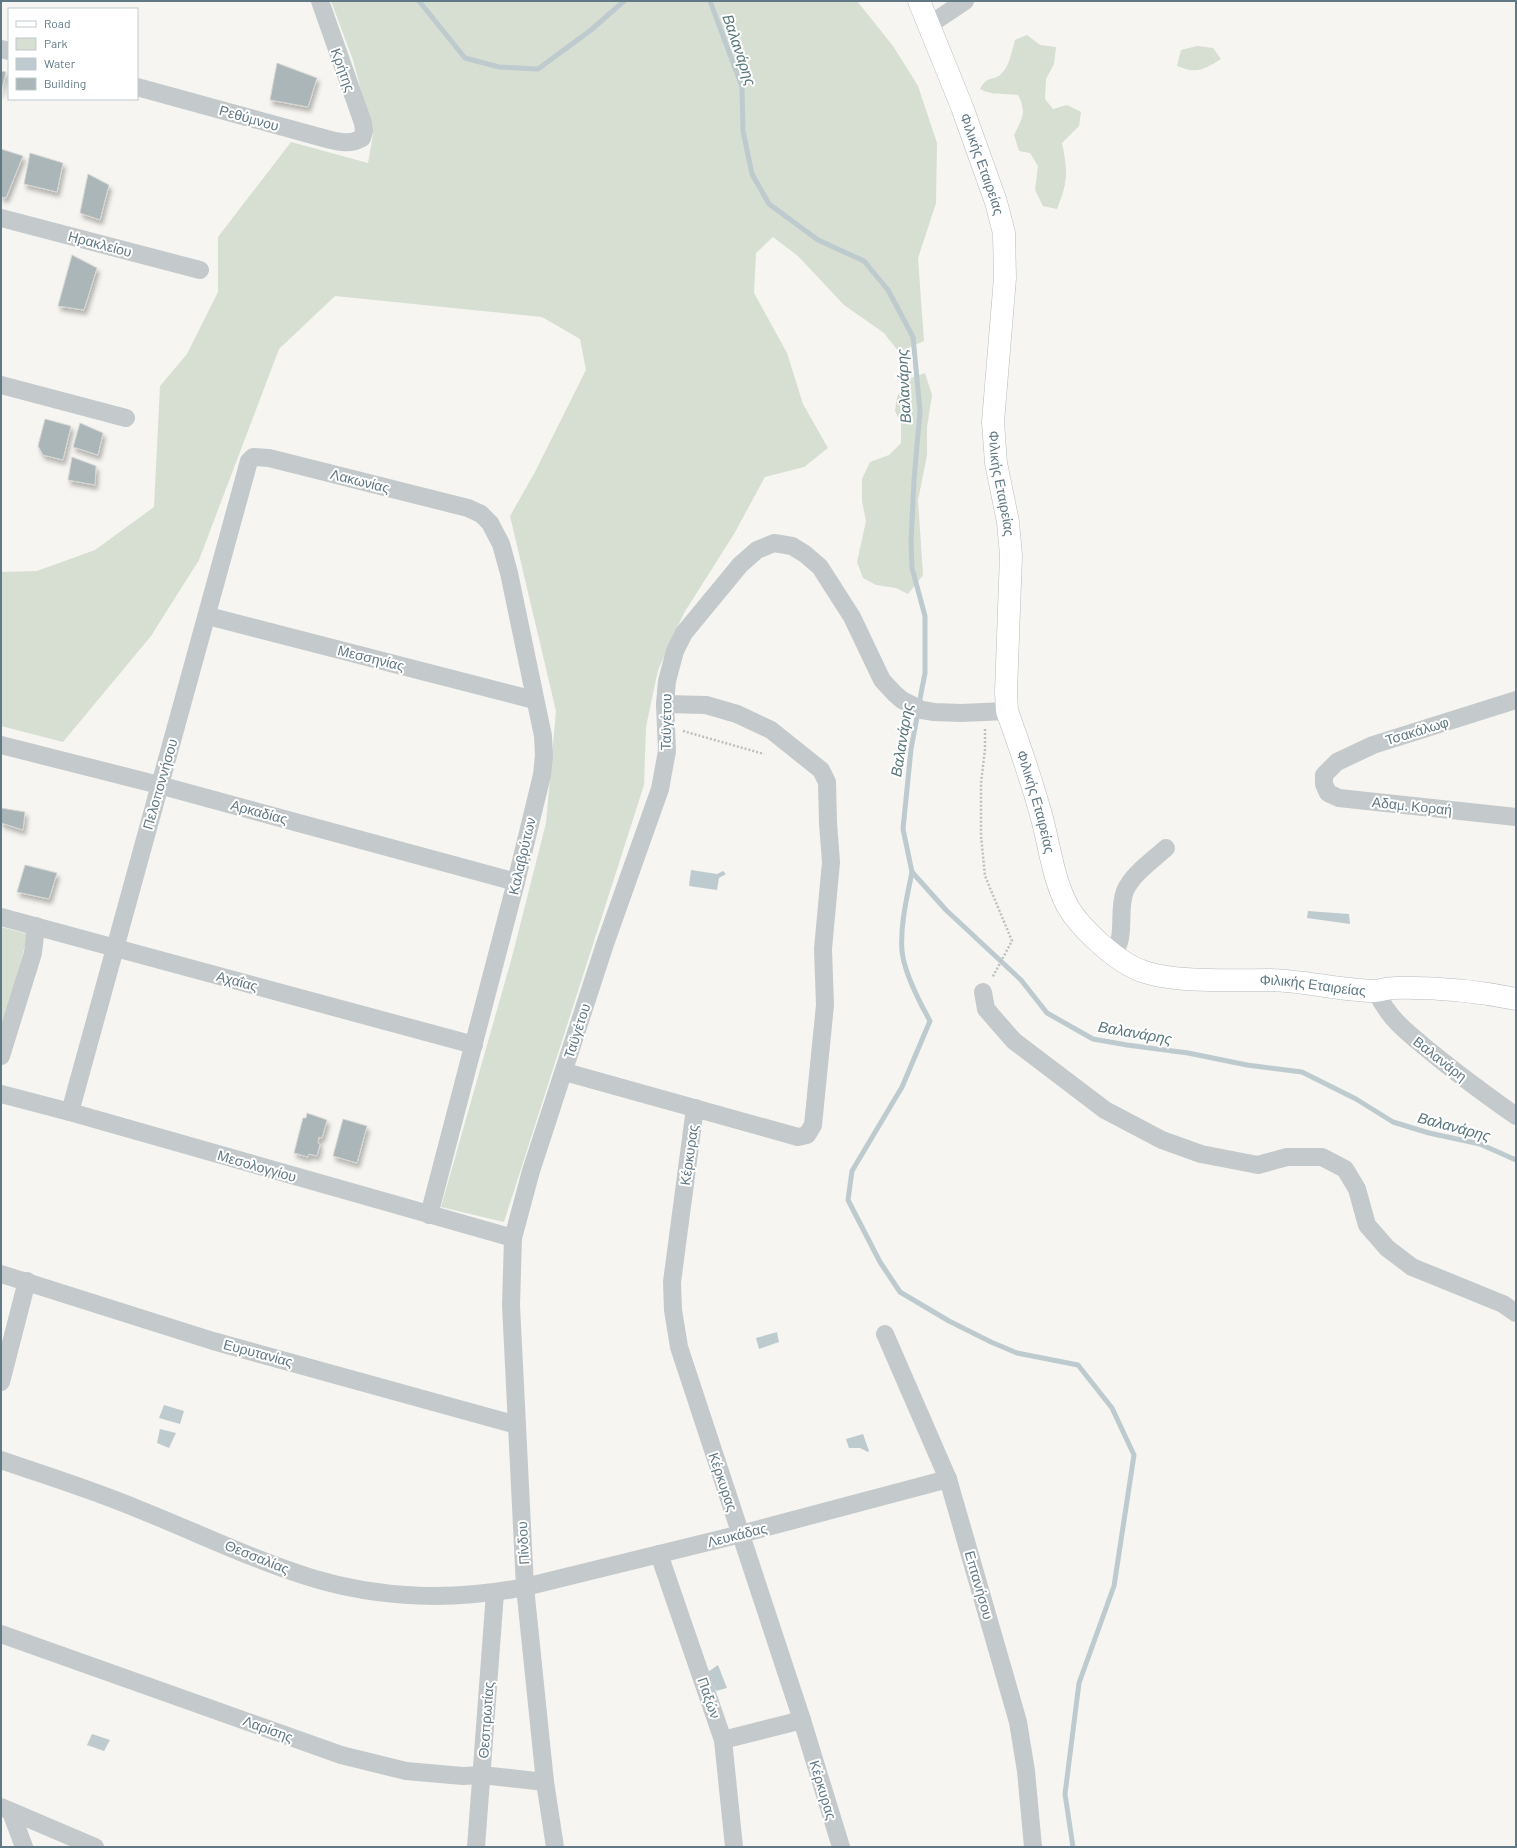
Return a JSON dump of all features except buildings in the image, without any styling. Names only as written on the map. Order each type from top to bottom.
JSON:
[{"type":"main road","name":"Φιλικής Εταιρείας","points":[[919,1],[983,165],[999,209],[1004,233],[1005,278],[993,422],[996,463],[1008,522],[1011,555],[1005,681],[1007,711],[1042,820],[1060,890],[1068,905],[1078,921],[1113,954],[1124,963],[1142,972],[1164,976],[1287,981],[1330,988],[1376,991],[1392,988],[1458,990],[1499,995],[1516,999]]},
{"type":"street","name":"Κρήτης","points":[[320,1],[363,123],[364,131],[362,138]]},
{"type":"street","points":[[929,25],[966,1]]},
{"type":"street","name":"Ρεθύμνου","points":[[138,87],[327,139],[351,143],[362,138]]},
{"type":"street","name":"Ηρακλείου","points":[[1,218],[200,270]]},
{"type":"street","points":[[1,385],[126,418]]},
{"type":"street","name":"Λακωνίας","points":[[253,457],[269,458],[468,508]]},
{"type":"street","name":"Πελοποννήσου","points":[[70,1112],[159,785],[208,616],[246,466],[253,457]]},
{"type":"street","name":"Καλαβρύτων","points":[[429,1215],[516,882],[542,775],[544,755],[543,736],[534,700],[509,573],[501,544],[490,523],[480,514],[468,508]]},
{"type":"street","name":"Ταϋγέτου","points":[[513,1238],[531,1172],[565,1072],[605,944],[660,789],[666,750],[667,727],[665,704],[670,665],[684,633],[740,565],[757,550],[774,543],[792,546],[805,554],[820,567],[852,617],[882,680],[895,694],[911,705],[934,712],[960,713],[1007,711]]},
{"type":"street","name":"Μεσσηνίας","points":[[208,616],[534,700]]},
{"type":"street","name":"Τσακάλωφ","points":[[1324,774],[1332,765],[1372,745],[1516,700]]},
{"type":"street","points":[[565,1072],[798,1137],[807,1135],[811,1131],[817,1096],[825,1006],[823,949],[832,862],[828,824],[827,782],[821,770],[771,730],[737,714],[706,705],[665,704]]},
{"type":"street","name":"Αρκαδίας","points":[[1,745],[159,785],[516,882]]},
{"type":"street","name":"Αδαμ. Κοραή","points":[[1324,774],[1324,784],[1328,793],[1340,798],[1516,817]]},
{"type":"street","points":[[1113,954],[1119,942],[1122,902],[1126,888],[1166,848]]},
{"type":"street","name":"Αχαΐας","points":[[1,917],[474,1045]]},
{"type":"street","points":[[1,1056],[33,953],[36,926]]},
{"type":"street","name":"Βαλανάρη","points":[[1376,991],[1391,1017],[1408,1033],[1460,1075],[1516,1116]]},
{"type":"street","points":[[983,992],[986,1009],[1014,1041],[1105,1110],[1162,1140],[1202,1154],[1258,1165],[1287,1157],[1322,1157],[1346,1169],[1357,1189],[1366,1225],[1387,1248],[1412,1267],[1502,1304],[1516,1312]]},
{"type":"street","name":"Μεσολογγίου","points":[[1,1094],[70,1112],[513,1238]]},
{"type":"street","name":"Κέρκυρας","points":[[695,1108],[675,1255],[672,1295],[679,1347],[684,1367],[802,1720],[841,1847]]},
{"type":"street","name":"Πίνδου","points":[[513,1238],[511,1305],[525,1587],[545,1782],[555,1847]]},
{"type":"street","name":"Ευρυτανίας","points":[[1,1274],[213,1341],[517,1425]]},
{"type":"street","points":[[1,1382],[27,1281]]},
{"type":"street","name":"Επτανήσου","points":[[885,1334],[948,1479],[1018,1722],[1026,1771],[1032,1847]]},
{"type":"street","name":"Θεσσαλίας","points":[[1,1460],[136,1508],[280,1567],[314,1578],[363,1590],[411,1595],[459,1596],[495,1593],[525,1587]]},
{"type":"street","name":"Λευκάδας","points":[[525,1587],[741,1534],[948,1479]]},
{"type":"street","name":"Παξών","points":[[659,1554],[723,1740],[734,1847]]},
{"type":"street","name":"Θεσπρωτίας","points":[[476,1847],[495,1593]]},
{"type":"street","name":"Λαρίσης","points":[[1,1634],[341,1755],[406,1770],[463,1776],[482,1775],[545,1782]]},
{"type":"street","points":[[723,1740],[802,1720]]},
{"type":"street","points":[[6,1809],[24,1847]]},
{"type":"street","points":[[6,1809],[95,1847]]},
{"type":"path","points":[[983,992],[1012,941],[1002,913],[985,876],[981,836],[981,783],[985,749],[985,712]]},
{"type":"path","points":[[667,727],[764,754]]},
{"type":"green space","points":[[331,1],[857,1],[893,46],[918,86],[937,143],[936,203],[918,258],[924,341],[899,352],[884,333],[844,305],[798,256],[773,237],[756,253],[754,293],[787,353],[803,404],[828,448],[804,467],[765,477],[734,534],[684,613],[658,670],[646,727],[644,785],[504,1222],[441,1207],[512,957],[546,823],[556,711],[510,516],[535,472],[586,370],[580,339],[542,317],[335,296],[279,349],[199,560],[151,636],[63,742],[1,726],[1,572],[37,571],[95,550],[154,507],[160,386],[187,354],[218,292],[218,237],[291,142],[368,163],[373,135],[353,60]]},
{"type":"green space","points":[[1027,35],[1040,45],[1056,47],[1054,64],[1046,79],[1045,99],[1053,109],[1067,105],[1081,112],[1079,126],[1062,143],[1066,177],[1057,209],[1043,206],[1035,190],[1038,166],[1030,153],[1019,151],[1014,135],[1023,111],[1018,95],[994,93],[980,89],[986,81],[999,76],[1005,70],[1009,62],[1015,40]]},
{"type":"green space","points":[[1197,46],[1213,48],[1221,59],[1200,70],[1190,70],[1177,66],[1181,50]]},
{"type":"green space","points":[[925,373],[932,395],[927,427],[927,455],[918,500],[923,575],[908,594],[896,588],[876,585],[863,578],[857,562],[866,521],[862,501],[862,479],[870,462],[889,455],[901,443],[901,423],[895,411],[897,398],[904,380]]},
{"type":"green space","points":[[1,927],[28,934],[1,1038]]},
{"type":"water","points":[[691,870],[717,874],[723,871],[726,874],[719,878],[717,890],[689,886]]},
{"type":"water","points":[[1308,911],[1349,914],[1350,924],[1307,918]]},
{"type":"water","points":[[777,1332],[779,1342],[759,1349],[756,1338]]},
{"type":"water","points":[[164,1405],[184,1411],[180,1424],[159,1418]]},
{"type":"water","points":[[160,1429],[176,1433],[169,1448],[157,1443]]},
{"type":"water","points":[[863,1434],[869,1451],[868,1452],[860,1448],[849,1448],[846,1439]]},
{"type":"water","points":[[718,1665],[727,1688],[716,1691],[708,1672]]},
{"type":"water","points":[[92,1734],[110,1740],[104,1751],[87,1745]]},
{"type":"waterway","name":"Βαλανάρης","points":[[419,1],[465,58],[499,67],[538,69],[591,30],[624,1]]},
{"type":"waterway","name":"Βαλανάρης","points":[[710,1],[742,87],[743,131],[752,174],[769,204],[818,240],[864,261],[888,290],[913,337],[920,411],[914,480],[911,542],[912,568],[925,616],[925,673],[919,704]]},
{"type":"waterway","name":"Βαλανάρης","points":[[918,712],[911,749],[903,829],[912,872],[946,910],[1021,980],[1047,1013],[1093,1039],[1188,1053],[1247,1065],[1302,1072],[1356,1099],[1393,1122],[1429,1133],[1480,1144],[1516,1160]]},
{"type":"waterway","points":[[912,872],[903,921],[902,951],[909,978],[930,1021],[902,1087],[852,1171],[848,1200],[880,1262],[900,1292],[949,1321],[1017,1353],[1078,1365],[1112,1408],[1134,1455],[1114,1586],[1079,1683],[1065,1794],[1073,1847]]}]
